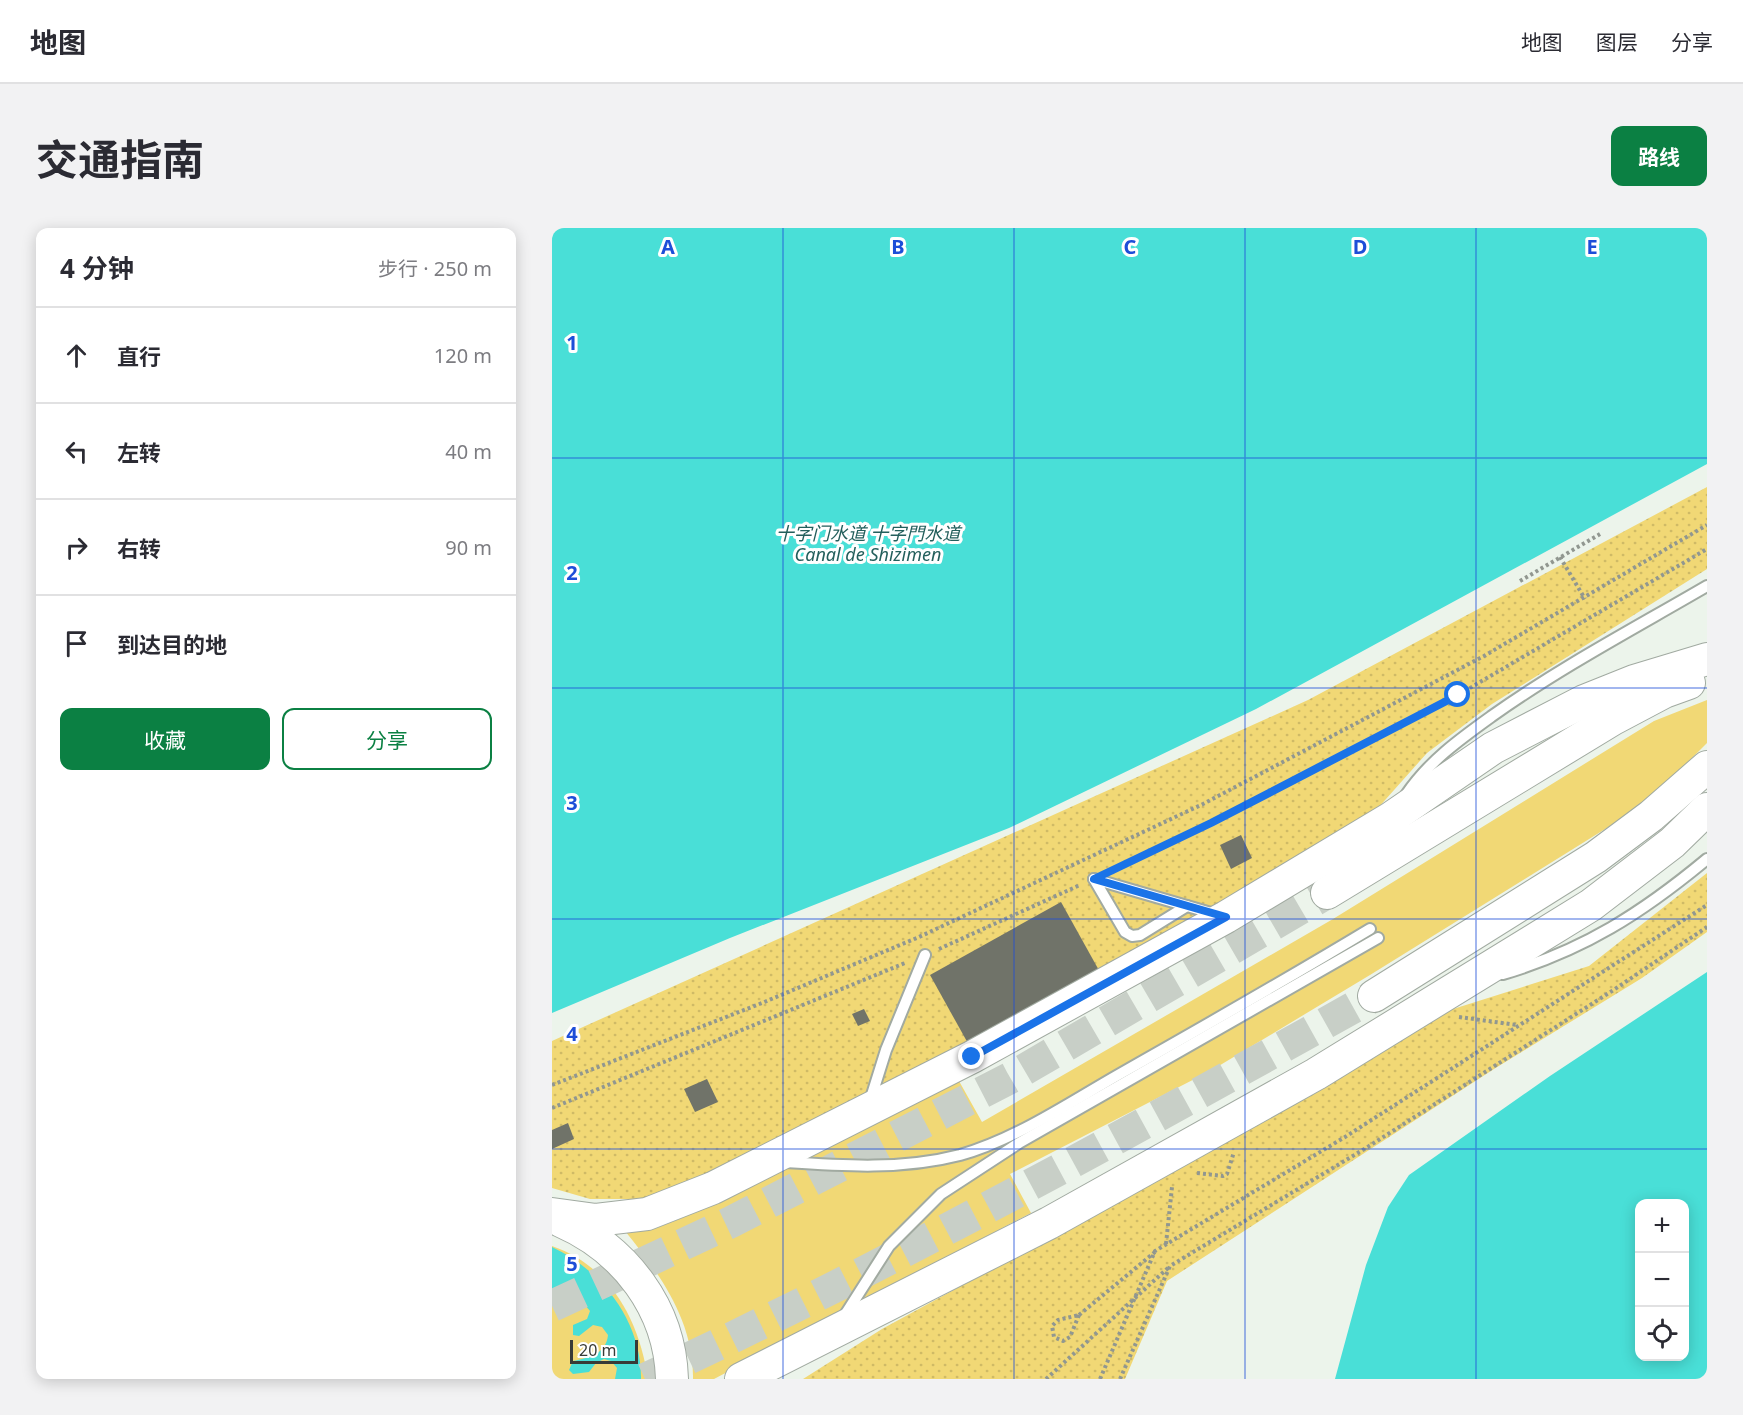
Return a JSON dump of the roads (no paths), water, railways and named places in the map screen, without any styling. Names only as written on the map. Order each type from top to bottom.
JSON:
[{"type":"main road","points":[[552,1216],[596,1220],[646,1214],[713,1188],[867,1112],[1226,917],[1391,818],[1493,748],[1584,701],[1634,681],[1705,674]]},
{"type":"main road","points":[[1327,893],[1613,719],[1664,692],[1705,674]]},
{"type":"main road","points":[[1374,996],[1596,857],[1651,816],[1707,767]]},
{"type":"main road","points":[[741,1379],[829,1332],[1049,1223],[1316,1074],[1591,905],[1672,843],[1707,809]]},
{"type":"main road","points":[[552,1216],[603,1244],[642,1285],[656,1310],[666,1336],[672,1379]]},
{"type":"main road","points":[[785,1379],[813,1355],[928,1284]]},
{"type":"lane","points":[[1391,818],[1418,778],[1449,747],[1529,690],[1707,586]]},
{"type":"lane","points":[[1626,725],[1705,674]]},
{"type":"lane","points":[[1418,954],[1589,852],[1645,813],[1707,757]]},
{"type":"lane","points":[[1461,986],[1567,952],[1666,893],[1707,859]]},
{"type":"lane","points":[[1187,906],[1140,935],[1132,936],[1125,932],[1094,879],[1226,917]]},
{"type":"lane","points":[[760,1165],[786,1162],[845,1167],[897,1165],[942,1159],[980,1148],[1075,1100],[1370,929]]},
{"type":"lane","points":[[829,1332],[848,1311],[889,1246],[941,1194],[1019,1143],[1378,938]]},
{"type":"lane","points":[[867,1112],[886,1050],[926,955]]},
{"type":"water","name":"十字门水道 十字門水道 Canal de Shizimen","points":[[552,228],[1707,228],[1707,464],[1256,709],[1009,828],[730,938],[552,1013]]},
{"type":"water","points":[[1707,972],[1707,1379],[1335,1379],[1366,1265],[1388,1207],[1409,1175],[1550,1076]]},
{"type":"water","points":[[552,1247],[587,1269],[616,1300],[635,1338],[640,1358],[641,1379],[615,1379],[617,1368],[611,1361],[604,1359],[596,1363],[589,1372],[573,1374],[569,1370],[573,1361],[600,1351],[608,1335],[602,1327],[593,1325],[579,1336],[573,1335],[573,1325],[587,1319],[590,1311],[585,1305],[576,1303],[577,1292],[574,1288],[565,1288],[562,1302],[552,1301]]},
{"type":"tunnel","points":[[552,1306],[731,1222],[1010,1078],[1327,893]]},
{"type":"tunnel","points":[[645,1379],[922,1242],[1104,1145],[1374,996]]}]
